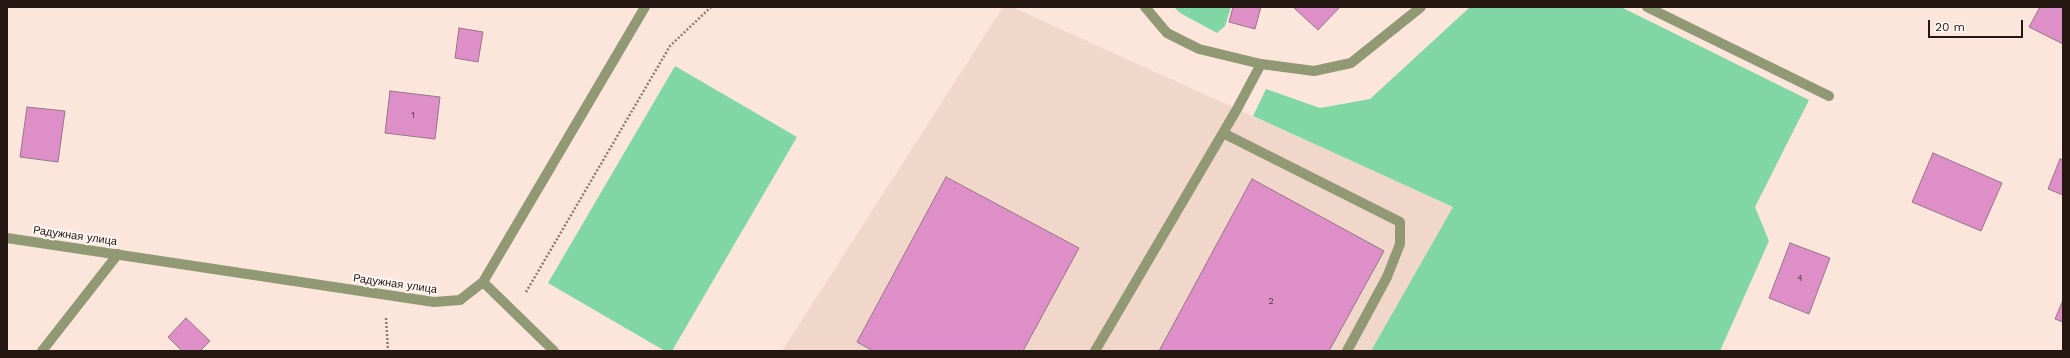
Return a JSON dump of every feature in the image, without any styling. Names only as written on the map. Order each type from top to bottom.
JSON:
[{"type":"street","name":"Радужная улица","points":[[7,238],[434,302],[460,300],[483,282],[644,7]]},
{"type":"street","points":[[1145,7],[1167,33],[1199,49],[1261,64],[1314,71],[1351,63],[1421,7]]},
{"type":"street","points":[[1647,7],[1828,96]]},
{"type":"street","points":[[1095,351],[1223,133],[1261,64]]},
{"type":"street","points":[[1223,133],[1400,222],[1400,244],[1388,277],[1347,351]]},
{"type":"street","points":[[42,351],[118,254]]},
{"type":"street","points":[[483,282],[554,351]]},
{"type":"path","points":[[515,314],[529,285],[670,46],[711,7]]},
{"type":"path","points":[[385,295],[388,351]]},
{"type":"shaded area","points":[[1003,7],[1012,7],[1453,207],[1372,351],[782,351]]},
{"type":"green space","points":[[1174,7],[1231,7],[1225,26],[1217,33],[1180,13]]},
{"type":"green space","points":[[1470,7],[1621,7],[1809,100],[1755,207],[1769,241],[1720,351],[1371,351],[1453,207],[1253,116],[1266,89],[1320,108],[1370,99]]},
{"type":"green space","points":[[675,66],[797,137],[672,351],[665,351],[548,283]]},
{"type":"building","points":[[1233,7],[1261,7],[1255,29],[1229,22]]},
{"type":"building","points":[[1293,7],[1340,7],[1318,30]]},
{"type":"building","points":[[2040,7],[2063,7],[2063,44],[2029,27]]},
{"type":"building","points":[[459,28],[483,32],[478,62],[455,58]]},
{"type":"building","points":[[390,91],[440,97],[435,139],[385,133]]},
{"type":"building","points":[[27,107],[65,111],[58,162],[20,157]]},
{"type":"building","points":[[1933,153],[2002,183],[1981,231],[1912,202]]},
{"type":"building","points":[[2060,159],[2063,160],[2063,195],[2048,189]]},
{"type":"building","points":[[946,177],[1079,248],[1023,351],[873,351],[857,342]]},
{"type":"building","points":[[1252,179],[1384,251],[1329,351],[1159,351]]},
{"type":"building","points":[[1790,243],[1830,258],[1809,314],[1769,298]]},
{"type":"building","points":[[2063,300],[2063,322],[2055,319]]},
{"type":"building","points":[[186,318],[210,341],[200,351],[182,351],[168,337]]}]
